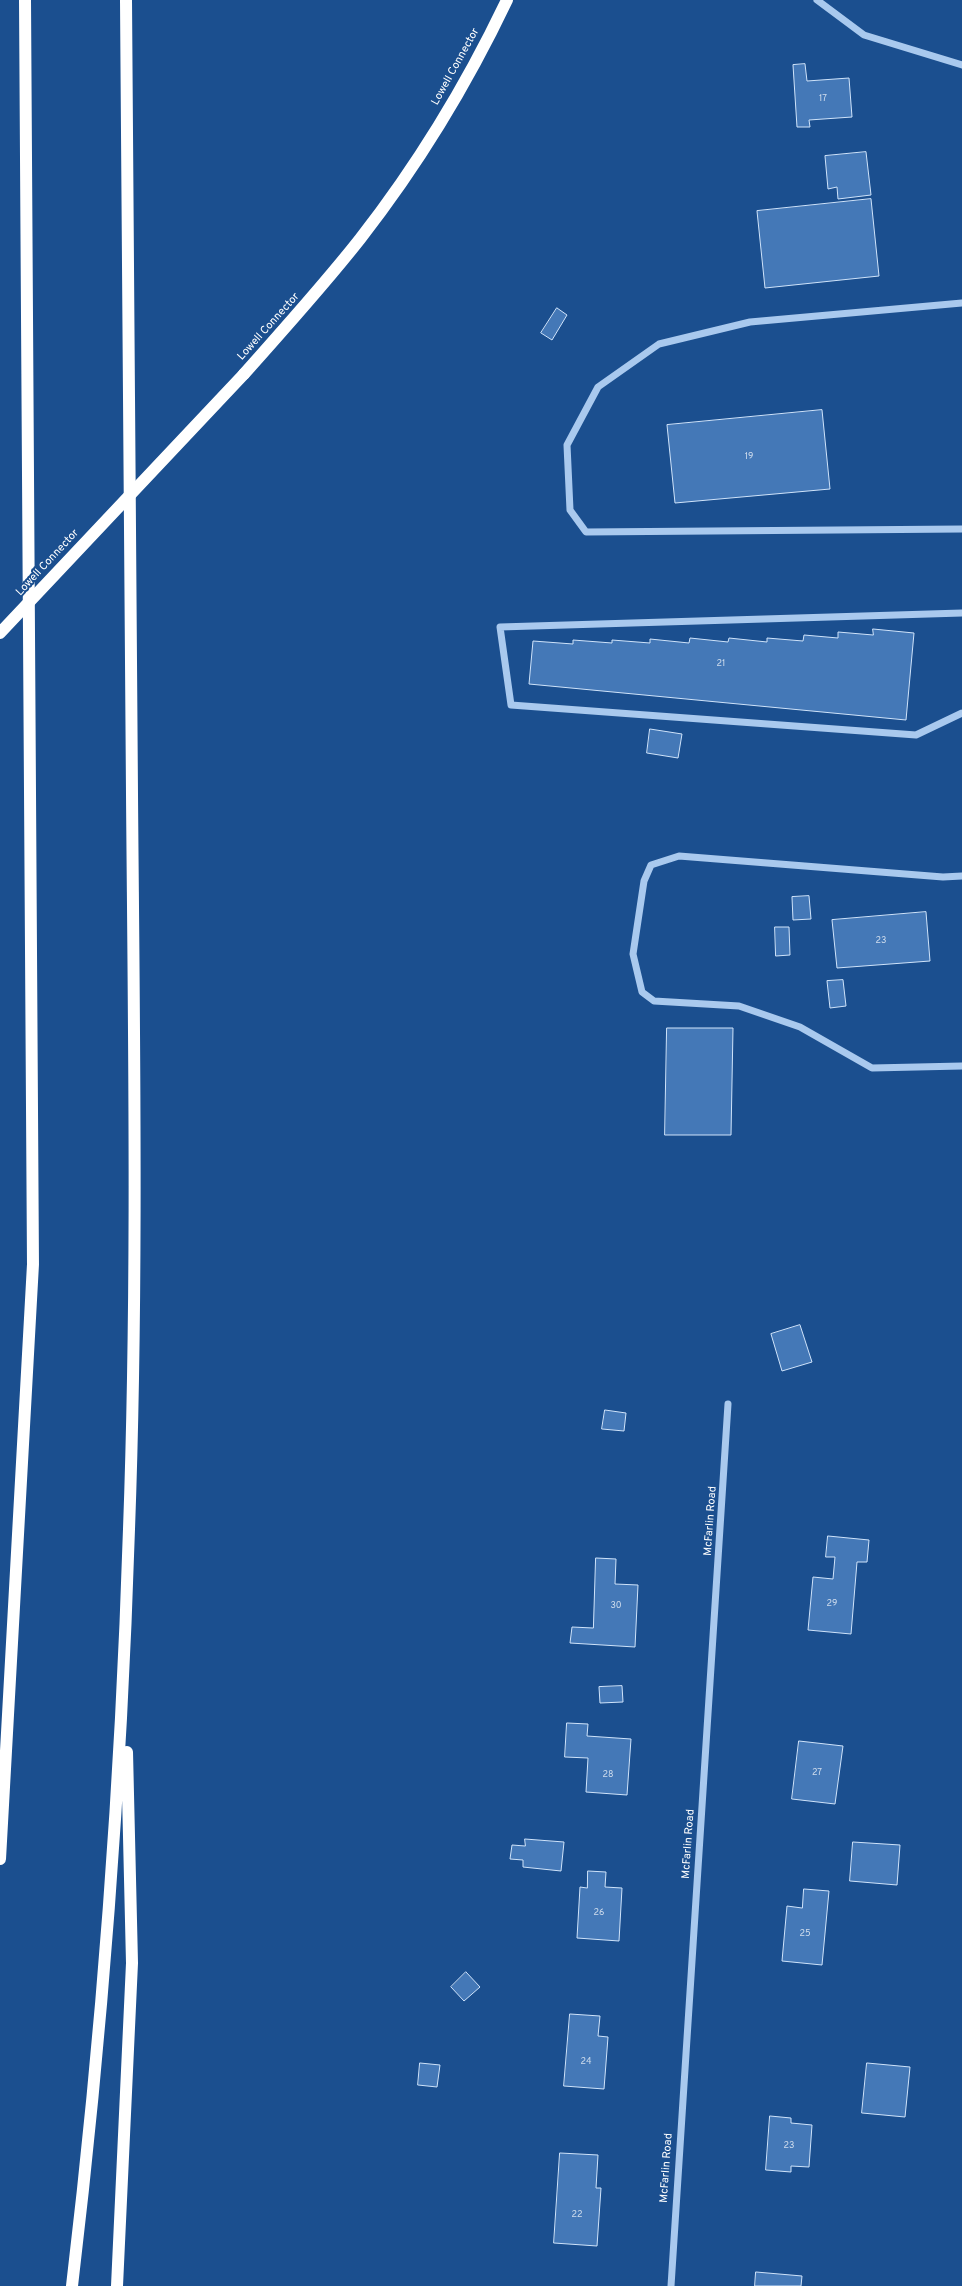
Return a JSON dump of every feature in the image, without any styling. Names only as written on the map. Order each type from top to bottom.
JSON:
[{"type":"highway","points":[[0,1860],[33,1264],[25,0]]},
{"type":"highway","points":[[72,2286],[89,2143],[100,2023],[117,1791],[124,1652],[132,1407],[135,1162],[126,0]]},
{"type":"highway","name":"Lowell Connector","points":[[0,633],[244,374],[318,290],[361,238],[453,101],[507,0]]},
{"type":"highway","points":[[117,2286],[132,1963],[124,1652]]},
{"type":"street","points":[[817,0],[864,35],[962,65]]},
{"type":"street","points":[[962,303],[750,322],[659,344],[598,387],[567,445],[570,510],[586,532],[962,529]]},
{"type":"street","points":[[962,613],[500,627],[511,704],[916,735],[962,713]]},
{"type":"street","points":[[962,876],[943,877],[679,856],[651,865],[644,881],[633,954],[642,992],[654,1002],[739,1006],[800,1026],[872,1068],[962,1066]]},
{"type":"street","name":"McFarlin Road","points":[[671,2286],[728,1404]]},
{"type":"building","points":[[805,64],[807,81],[849,78],[852,117],[809,120],[810,127],[797,127],[793,65]]},
{"type":"building","points":[[866,152],[871,195],[838,199],[837,187],[828,189],[825,156]]},
{"type":"building","points":[[871,199],[879,276],[765,288],[757,211]]},
{"type":"building","points":[[557,308],[567,315],[552,340],[541,333]]},
{"type":"building","points":[[822,410],[830,489],[675,503],[667,425]]},
{"type":"building","points":[[873,629],[914,633],[906,720],[529,684],[533,641],[573,644],[573,640],[612,643],[612,640],[650,643],[650,639],[689,643],[690,638],[728,642],[729,638],[767,642],[767,638],[803,641],[804,635],[838,638],[838,632],[873,635]]},
{"type":"building","points":[[650,729],[682,734],[678,758],[647,753]]},
{"type":"building","points":[[809,896],[811,919],[793,920],[792,897]]},
{"type":"building","points":[[926,912],[930,961],[837,968],[832,920]]},
{"type":"building","points":[[775,927],[789,927],[790,955],[776,956]]},
{"type":"building","points":[[843,980],[846,1006],[830,1008],[827,981]]},
{"type":"building","points":[[667,1028],[733,1028],[731,1135],[665,1135]]},
{"type":"building","points":[[800,1325],[812,1362],[782,1371],[771,1334]]},
{"type":"building","points":[[605,1410],[626,1413],[624,1431],[602,1429]]},
{"type":"building","points":[[828,1536],[869,1540],[867,1562],[857,1562],[851,1634],[808,1630],[813,1577],[833,1579],[835,1557],[826,1557]]},
{"type":"building","points":[[596,1558],[616,1559],[615,1584],[638,1585],[635,1647],[570,1643],[572,1627],[593,1628]]},
{"type":"building","points":[[622,1686],[623,1702],[600,1703],[599,1687]]},
{"type":"building","points":[[567,1723],[588,1724],[587,1736],[631,1739],[627,1795],[586,1792],[588,1758],[565,1757]]},
{"type":"building","points":[[799,1741],[843,1746],[835,1804],[792,1799]]},
{"type":"building","points":[[525,1839],[564,1842],[561,1871],[523,1867],[523,1860],[510,1859],[512,1845],[525,1846]]},
{"type":"building","points":[[853,1842],[900,1845],[897,1885],[850,1881]]},
{"type":"building","points":[[588,1871],[606,1872],[605,1887],[622,1888],[619,1941],[577,1938],[580,1887],[587,1888]]},
{"type":"building","points":[[804,1889],[829,1891],[822,1965],[782,1961],[787,1906],[802,1908]]},
{"type":"building","points":[[466,1972],[480,1987],[464,2001],[451,1987]]},
{"type":"building","points":[[570,2014],[600,2016],[598,2036],[608,2037],[604,2089],[564,2086]]},
{"type":"building","points":[[420,2063],[440,2065],[437,2087],[418,2085]]},
{"type":"building","points":[[867,2063],[910,2067],[905,2117],[862,2113]]},
{"type":"building","points":[[770,2116],[791,2118],[791,2123],[812,2125],[809,2167],[791,2166],[791,2172],[766,2170]]},
{"type":"building","points":[[560,2153],[598,2155],[596,2188],[601,2188],[597,2246],[554,2243]]},
{"type":"building","points":[[756,2272],[802,2276],[801,2286],[755,2286]]}]
